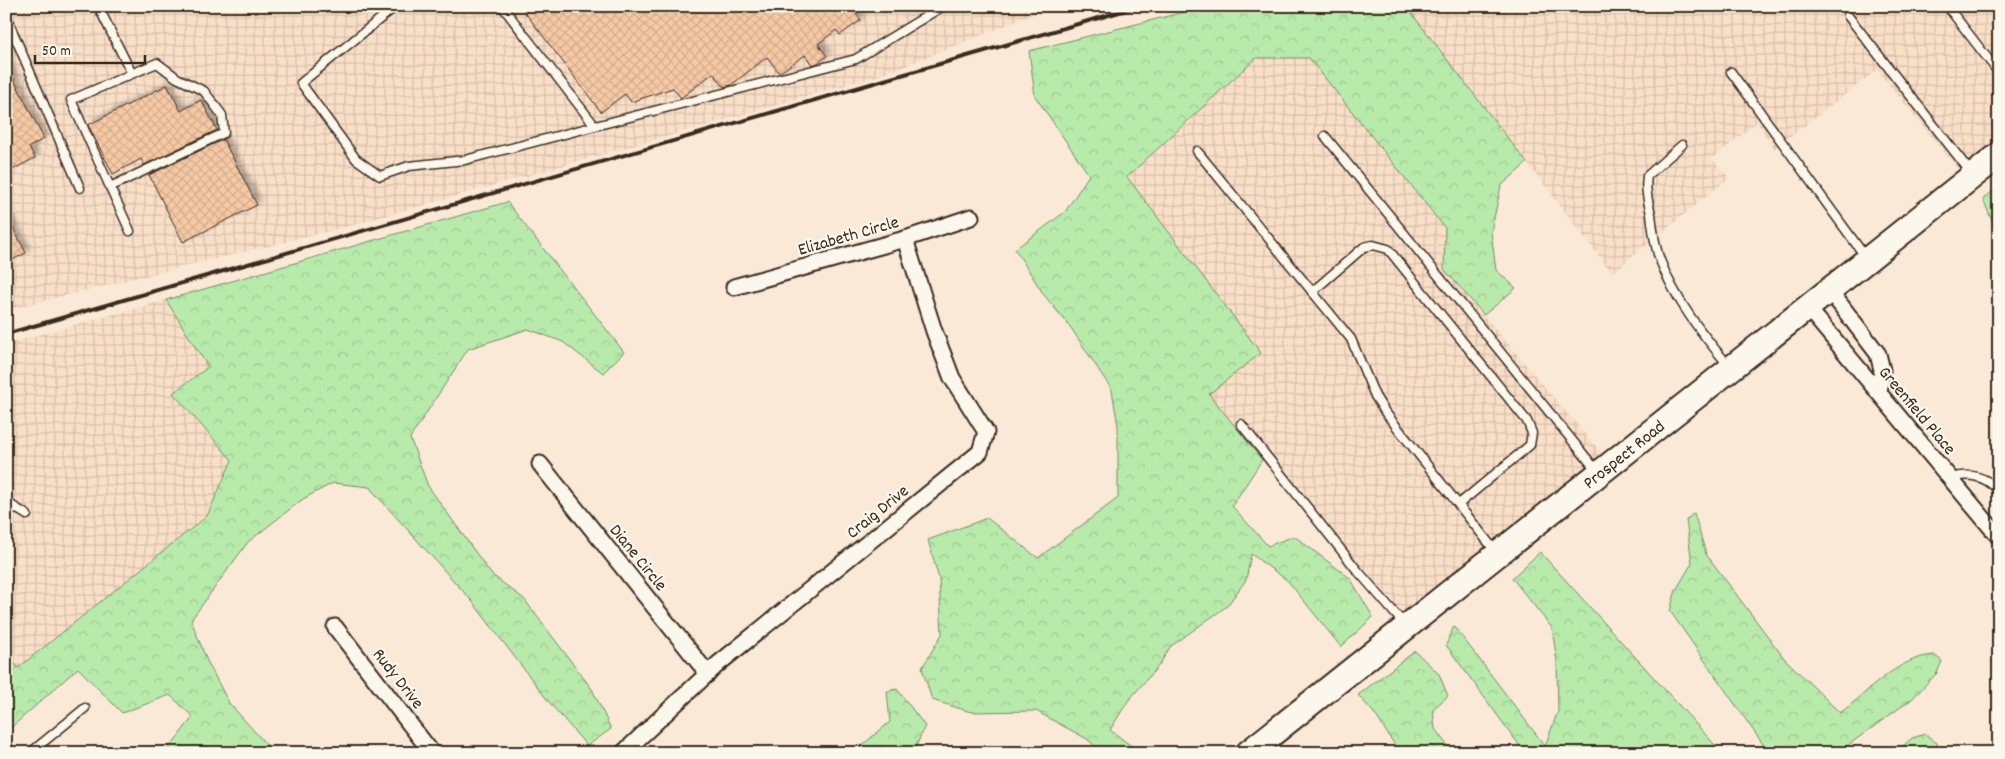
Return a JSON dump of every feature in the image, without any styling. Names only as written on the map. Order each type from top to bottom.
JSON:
[{"type":"main road","name":"Prospect Road","points":[[1248,753],[1999,155]]},
{"type":"street","name":"Elizabeth Circle","points":[[734,287],[905,239],[971,217]]},
{"type":"street","name":"Craig Drive","points":[[623,753],[708,674],[980,452],[986,432],[952,378],[934,331],[905,239]]},
{"type":"street","points":[[1830,290],[1878,354],[1882,370],[1879,393]]},
{"type":"street","name":"Greenfield Place","points":[[1808,308],[1999,537]]},
{"type":"street","name":"Diane Circle","points":[[540,464],[708,674]]},
{"type":"street","name":"Rudy Drive","points":[[335,627],[432,753]]},
{"type":"lane","points":[[98,6],[130,72]]},
{"type":"lane","points":[[396,6],[300,83],[356,159],[380,176],[409,166],[465,160],[856,59],[943,6]]},
{"type":"lane","points":[[502,6],[594,126]]},
{"type":"lane","points":[[1947,6],[1999,73]]},
{"type":"lane","points":[[6,16],[80,188]]},
{"type":"lane","points":[[1848,16],[1973,175]]},
{"type":"lane","points":[[110,187],[224,133],[222,115],[204,91],[177,78],[157,63],[130,72],[71,100],[110,187],[130,231]]},
{"type":"lane","points":[[1731,72],[1868,260]]},
{"type":"lane","points":[[1325,136],[1598,473]]},
{"type":"lane","points":[[1682,145],[1647,176],[1645,191],[1654,240],[1660,259],[1698,330],[1730,368]]},
{"type":"lane","points":[[1197,151],[1351,339],[1375,396],[1385,412],[1498,553]]},
{"type":"lane","points":[[1312,292],[1364,247],[1373,245],[1388,249],[1527,421],[1532,434],[1530,444],[1459,504]]},
{"type":"lane","points":[[1241,424],[1357,570],[1406,626]]},
{"type":"lane","points":[[1950,478],[1964,475],[1979,476],[1993,484],[1999,491]]},
{"type":"lane","points":[[6,502],[27,515]]},
{"type":"lane","points":[[30,753],[85,708]]},
{"type":"shaded area","points":[[6,6],[1053,6],[893,71],[718,122],[346,227],[6,310]]},
{"type":"shaded area","points":[[1406,6],[1999,6],[1999,144],[1961,173],[1877,70],[1774,149],[1757,122],[1712,159],[1729,178],[1612,273]]},
{"type":"shaded area","points":[[1256,57],[1309,58],[1445,228],[1444,269],[1604,456],[1394,623],[1208,394],[1260,353],[1127,178]]},
{"type":"shaded area","points":[[166,300],[208,367],[173,393],[232,460],[207,516],[17,668],[6,653],[6,344]]},
{"type":"green space","points":[[1208,6],[1406,6],[1527,163],[1501,186],[1491,232],[1496,270],[1516,288],[1484,315],[1444,269],[1445,228],[1309,58],[1256,58],[1127,177],[1261,353],[1209,394],[1262,460],[1232,506],[1268,546],[1294,536],[1350,578],[1373,617],[1341,647],[1288,581],[1251,554],[1246,580],[1227,606],[1170,647],[1160,664],[1128,701],[1110,730],[1141,753],[1103,753],[1087,739],[1036,711],[971,712],[932,700],[922,668],[942,634],[939,579],[928,540],[987,518],[1038,558],[1118,498],[1118,426],[1112,390],[1071,328],[1044,295],[1015,249],[1065,212],[1089,175],[1035,96],[1029,51]]},
{"type":"green space","points":[[1999,186],[1999,238],[1983,199]]},
{"type":"green space","points":[[507,202],[624,352],[603,373],[563,342],[528,329],[468,349],[410,438],[428,486],[491,574],[524,599],[592,689],[611,729],[587,746],[549,702],[471,600],[369,487],[333,483],[303,499],[248,542],[191,620],[207,661],[229,703],[274,753],[165,753],[193,717],[170,695],[122,713],[78,668],[6,732],[6,653],[18,668],[207,516],[232,460],[173,393],[208,367],[166,300]]},
{"type":"green space","points":[[1694,513],[1706,554],[1784,658],[1840,713],[1884,677],[1907,662],[1920,657],[1934,655],[1942,661],[1937,673],[1912,699],[1837,753],[1769,753],[1670,611],[1676,590],[1692,563],[1686,520]]},
{"type":"green space","points":[[1540,552],[1722,753],[1525,753],[1446,645],[1454,626],[1545,746],[1558,711],[1557,662],[1552,628],[1512,578]]},
{"type":"green space","points":[[1415,651],[1439,674],[1448,696],[1433,709],[1435,729],[1453,753],[1400,753],[1374,713],[1358,695]]},
{"type":"green space","points":[[897,689],[925,726],[913,753],[860,753],[861,746],[890,722],[887,691]]},
{"type":"green space","points":[[1925,734],[1937,743],[1938,753],[1895,753],[1912,738]]},
{"type":"building","points":[[520,6],[866,6],[856,14],[861,20],[840,35],[836,30],[818,44],[827,56],[818,63],[812,65],[805,55],[779,73],[767,57],[731,85],[724,87],[713,73],[681,98],[673,88],[631,102],[625,94],[601,112]]},
{"type":"building","points":[[6,64],[44,139],[29,147],[35,158],[6,173]]},
{"type":"building","points":[[167,85],[181,111],[201,100],[217,130],[144,165],[141,159],[113,174],[88,125]]},
{"type":"building","points":[[222,140],[257,205],[183,242],[149,175]]},
{"type":"building","points":[[6,214],[26,253],[6,263]]},
{"type":"railway","points":[[6,334],[1140,6]]}]
